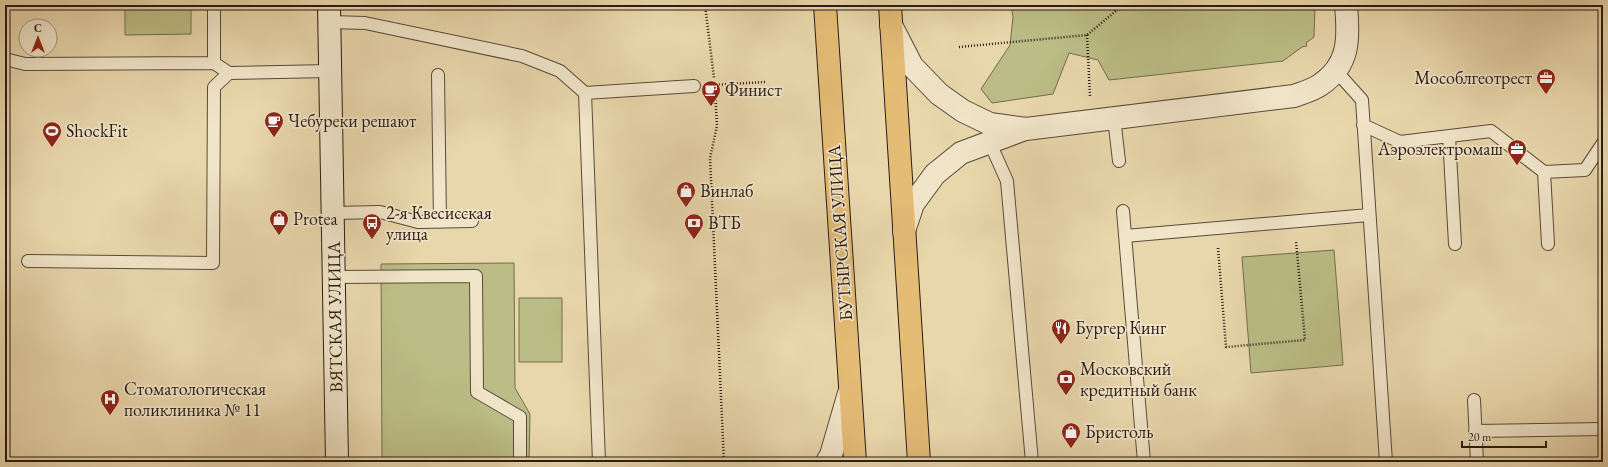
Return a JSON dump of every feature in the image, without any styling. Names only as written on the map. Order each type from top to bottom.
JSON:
[{"type":"main road","name":"БУТЫРСКАЯ УЛИЦА","points":[[825,5],[855,462]]},
{"type":"main road","points":[[892,11],[919,462]]},
{"type":"street","points":[[904,231],[913,204],[935,174],[961,153],[1026,129],[1294,96],[1319,86],[1336,71],[1345,54],[1348,32],[1346,5]]},
{"type":"street","points":[[892,11],[912,66],[939,94],[963,111],[990,124],[1026,129]]},
{"type":"street","name":"ВЯТСКАЯ УЛИЦА","points":[[329,14],[337,462]]},
{"type":"street","points":[[827,462],[831,455],[850,390]]},
{"type":"lane","points":[[214,5],[214,63]]},
{"type":"lane","points":[[329,14],[522,56],[560,71],[585,93],[694,86]]},
{"type":"lane","points":[[5,59],[25,64],[214,63],[229,73],[330,71]]},
{"type":"lane","points":[[1336,71],[1362,100],[1386,462]]},
{"type":"lane","points":[[28,261],[213,263],[214,87],[229,73]]},
{"type":"lane","points":[[438,75],[440,222]]},
{"type":"lane","points":[[585,93],[599,462]]},
{"type":"lane","points":[[1114,118],[1119,161]]},
{"type":"lane","points":[[1363,125],[1400,142],[1491,131],[1544,172],[1585,170],[1603,143]]},
{"type":"lane","points":[[1449,136],[1455,244]]},
{"type":"lane","points":[[990,143],[1007,181],[1032,462]]},
{"type":"lane","points":[[1544,172],[1548,244]]},
{"type":"lane","points":[[1123,211],[1144,462]]},
{"type":"lane","points":[[333,213],[380,212],[418,222],[472,222]]},
{"type":"lane","points":[[1125,236],[1370,215]]},
{"type":"lane","points":[[334,277],[476,276],[476,392],[520,417],[520,462]]},
{"type":"lane","points":[[1474,400],[1477,462]]},
{"type":"lane","points":[[1475,431],[1603,429]]},
{"type":"path","points":[[705,5],[715,85],[718,126],[710,158],[724,462]]},
{"type":"path","points":[[959,47],[1087,35],[1123,5]]},
{"type":"path","points":[[1087,35],[1092,121]]},
{"type":"path","points":[[694,86],[764,82]]},
{"type":"path","points":[[1216,228],[1226,347],[1305,340],[1295,221]]},
{"type":"green space","points":[[125,5],[191,5],[191,34],[125,35]]},
{"type":"green space","points":[[1011,5],[1315,5],[1314,37],[1306,43],[1307,46],[1302,47],[1283,61],[1109,80],[1098,60],[1069,53],[1053,94],[992,103],[981,89],[1010,45],[1013,17]]},
{"type":"green space","points":[[1334,250],[1343,365],[1251,373],[1242,257]]},
{"type":"green space","points":[[514,263],[515,388],[530,414],[529,462],[382,462],[381,264]]},
{"type":"green space","points":[[519,298],[562,298],[562,362],[519,362]]},
{"type":"place","name":"Мособлгеотрест","points":[[1546,95]]},
{"type":"place","name":"Финист","points":[[711,107]]},
{"type":"place","name":"Чебуреки решают","points":[[274,138]]},
{"type":"place","name":"ShockFit","points":[[52,148]]},
{"type":"place","name":"Аэроэлектромаш","points":[[1517,166]]},
{"type":"place","name":"Винлаб","points":[[686,208]]},
{"type":"place","name":"Protea","points":[[279,236]]},
{"type":"place","name":"2-я Квесисская улица","points":[[372,240]]},
{"type":"place","name":"ВТБ","points":[[694,240]]},
{"type":"place","name":"Бургер Кинг","points":[[1061,345]]},
{"type":"place","name":"Московский кредитный банк","points":[[1066,396]]},
{"type":"place","name":"Стоматологическая поликлиника № 11","points":[[110,416]]},
{"type":"place","name":"Бристоль","points":[[1071,449]]}]
